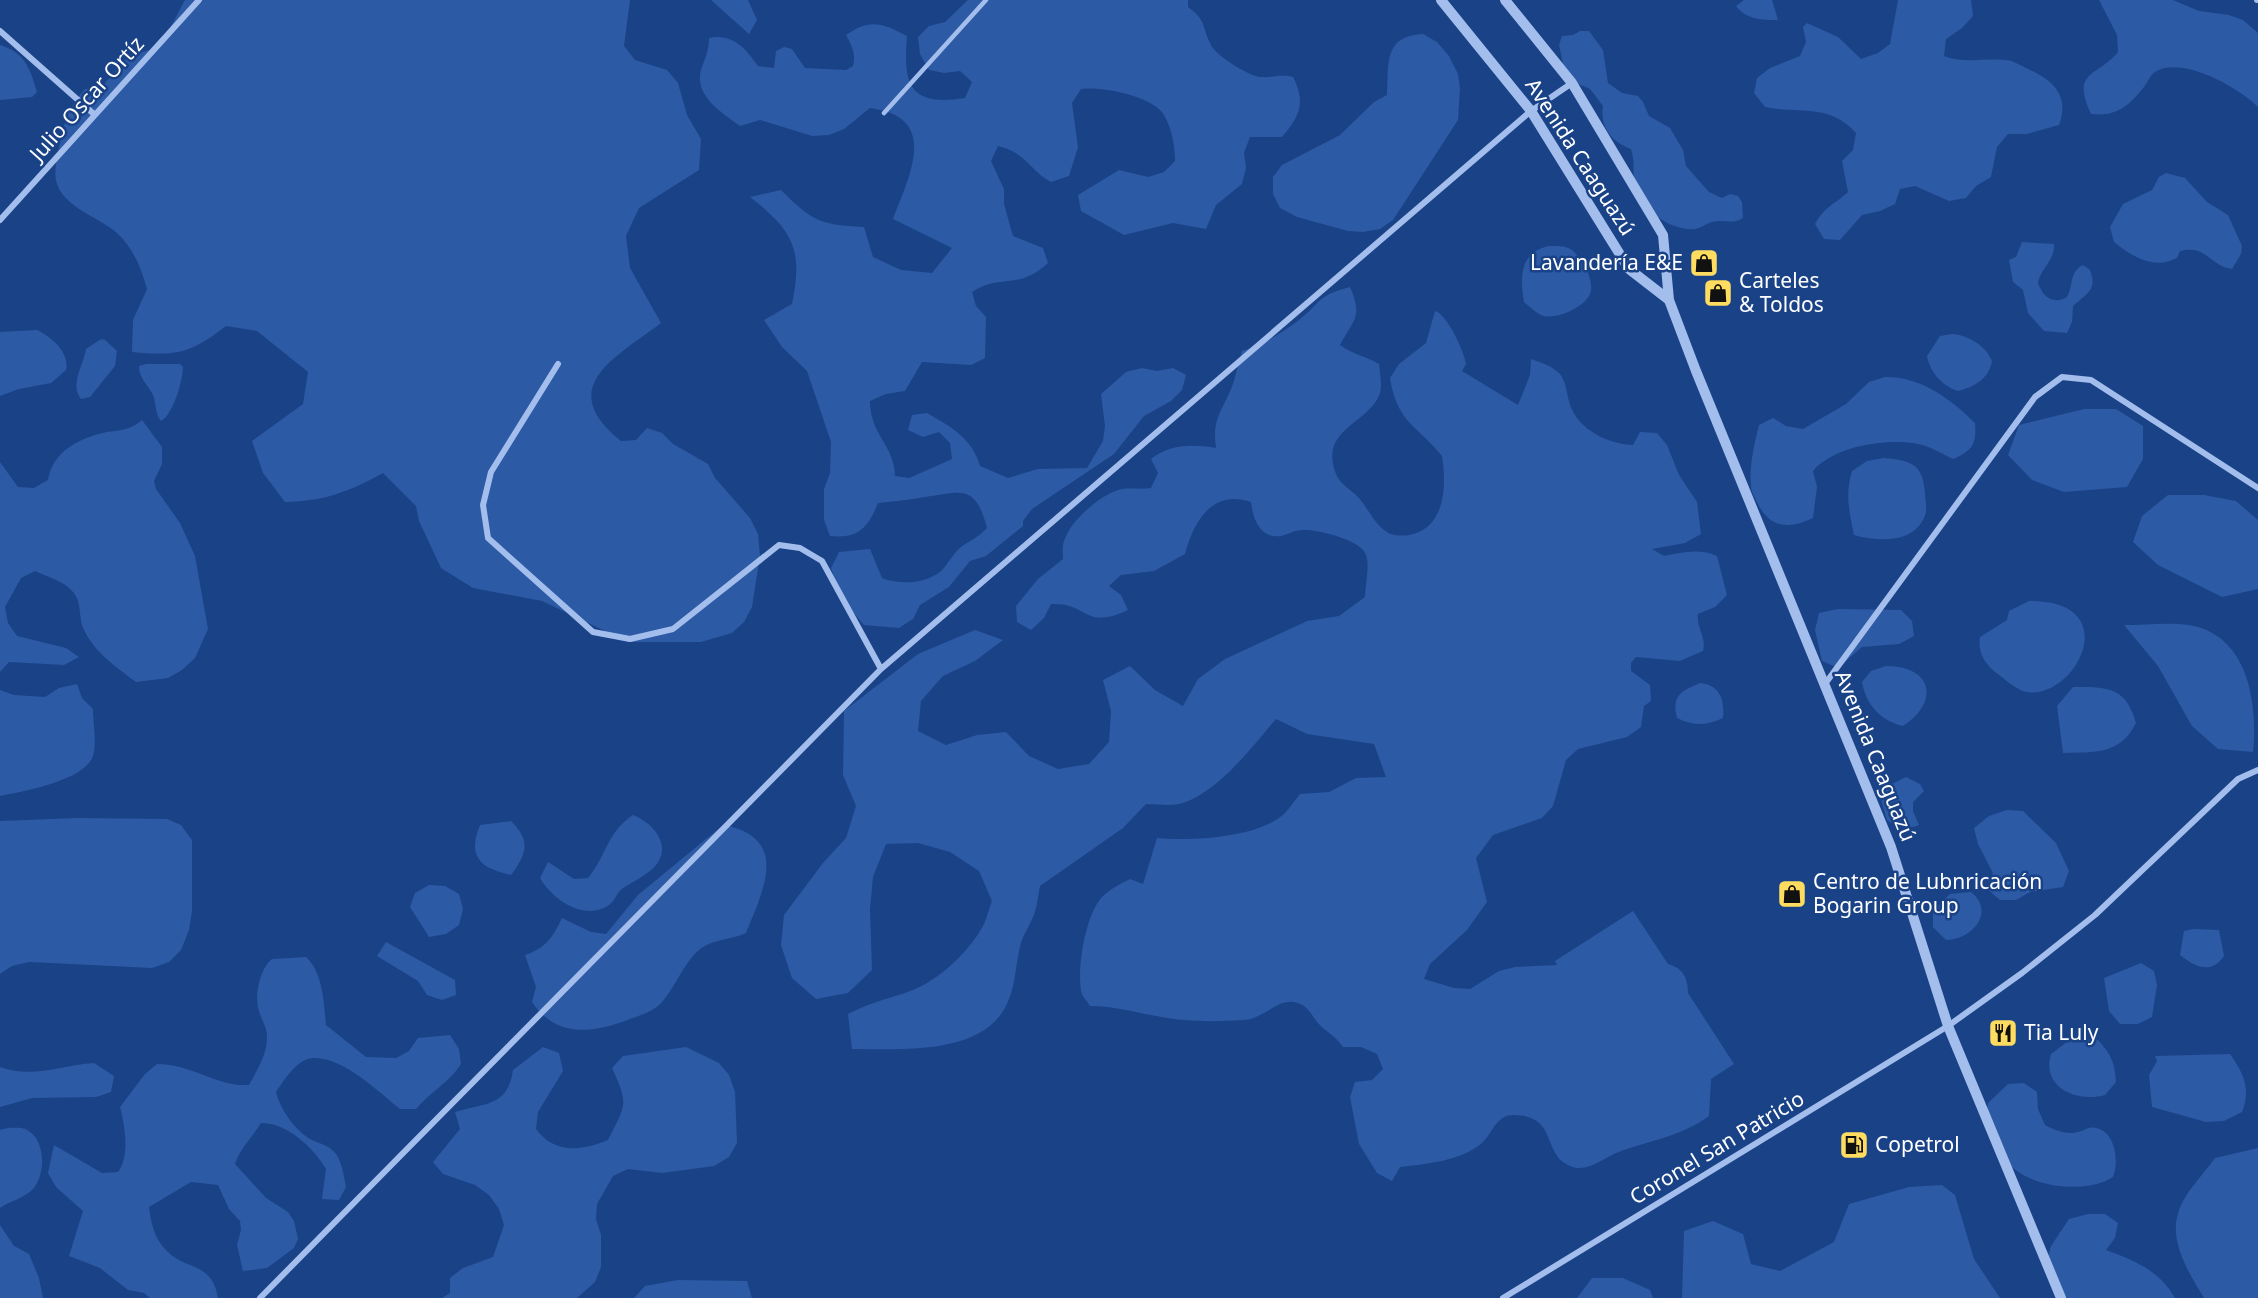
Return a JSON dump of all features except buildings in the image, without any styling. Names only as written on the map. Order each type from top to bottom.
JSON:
[{"type":"street","name":"Julio Oscar Ortíz","points":[[0,220],[199,0]]},
{"type":"street","name":"Avenida Caaguazú","points":[[1441,0],[1531,111],[1629,269],[1669,300]]},
{"type":"street","name":"Avenida Caaguazú","points":[[1505,0],[1572,83],[1663,235],[1669,300],[1891,847],[1948,1026],[2061,1298]]},
{"type":"street","points":[[0,31],[95,115]]},
{"type":"street","points":[[260,1298],[881,669],[1531,111],[1572,83]]},
{"type":"street","points":[[558,364],[491,472],[483,505],[488,538],[593,632],[630,639],[673,629],[779,545],[800,548],[822,561],[881,669]]},
{"type":"street","points":[[1825,684],[2035,397],[2062,376],[2091,380],[2258,488]]},
{"type":"street","name":"Coronel San Patricio","points":[[1503,1298],[1948,1026],[2022,973],[2095,915],[2238,779],[2258,770]]},
{"type":"lane","points":[[884,113],[986,0]]},
{"type":"shaded area","points":[[185,0],[630,0],[624,46],[635,60],[667,70],[678,83],[687,115],[701,139],[699,170],[639,208],[626,236],[630,268],[661,323],[610,361],[592,389],[593,405],[602,422],[621,441],[636,440],[647,428],[662,433],[673,444],[708,464],[715,478],[750,518],[758,534],[760,556],[752,607],[744,622],[732,633],[701,642],[628,642],[542,601],[473,588],[441,568],[419,521],[416,506],[383,473],[336,494],[312,500],[285,502],[263,473],[252,441],[303,404],[308,372],[257,331],[226,326],[192,348],[182,351],[161,354],[132,352],[133,320],[147,289],[139,266],[128,246],[117,233],[75,206],[61,192],[56,179],[56,161],[65,123],[79,95],[85,89],[100,89],[128,56],[160,47]]},
{"type":"shaded area","points":[[711,0],[748,0],[757,20],[749,34]]},
{"type":"shaded area","points":[[968,0],[1188,0],[1188,7],[1201,20],[1211,45],[1226,60],[1256,76],[1293,77],[1299,94],[1299,109],[1282,137],[1250,137],[1244,153],[1246,168],[1242,184],[1216,205],[1206,229],[1173,223],[1124,235],[1081,211],[1078,195],[1119,170],[1148,177],[1164,172],[1175,161],[1169,126],[1164,115],[1149,102],[1113,91],[1081,89],[1072,103],[1078,147],[1069,176],[1051,182],[1021,157],[998,146],[991,161],[1004,189],[1004,204],[1013,236],[1043,248],[1048,263],[1028,277],[992,283],[972,292],[976,306],[986,317],[985,358],[971,365],[922,362],[905,391],[886,394],[870,401],[874,423],[891,456],[895,476],[909,478],[952,459],[950,443],[939,432],[923,437],[908,430],[912,415],[927,413],[944,423],[960,434],[972,448],[980,466],[1008,478],[1038,469],[1087,468],[1103,441],[1105,426],[1101,394],[1126,372],[1142,368],[1157,371],[1173,368],[1186,375],[1182,390],[1171,401],[1144,416],[1114,454],[1032,509],[1023,521],[1023,526],[986,556],[970,561],[949,587],[920,605],[913,619],[899,628],[864,625],[842,600],[831,568],[839,552],[870,549],[882,578],[904,582],[919,581],[940,572],[961,547],[987,528],[977,503],[972,497],[949,493],[878,503],[861,530],[848,536],[830,536],[824,520],[824,489],[830,473],[831,442],[807,371],[782,347],[764,320],[792,304],[796,269],[795,255],[792,243],[777,220],[750,197],[781,190],[809,215],[827,223],[864,227],[873,257],[901,270],[932,273],[952,248],[893,219],[912,166],[913,135],[906,123],[892,114],[870,108],[844,129],[829,135],[812,136],[760,120],[740,126],[711,103],[706,96],[700,79],[701,70],[708,51],[709,38],[718,37],[738,44],[758,66],[774,68],[776,51],[784,47],[792,49],[805,68],[846,70],[853,66],[854,54],[846,35],[862,26],[875,24],[907,36],[906,68],[913,89],[932,99],[965,98],[972,82],[960,71],[944,73],[929,70],[920,54],[918,37],[929,26],[945,22]]},
{"type":"shaded area","points":[[1744,0],[1772,0],[1778,20],[1750,17],[1736,6]]},
{"type":"shaded area","points":[[1898,0],[1971,0],[1973,16],[1962,28],[1946,39],[1944,56],[1967,60],[2008,60],[2036,73],[2051,83],[2061,97],[2062,114],[2059,125],[2027,134],[2008,134],[1997,147],[1991,177],[1976,186],[1966,198],[1949,201],[1915,186],[1900,189],[1895,204],[1880,211],[1862,215],[1840,240],[1824,239],[1815,224],[1826,209],[1848,192],[1842,161],[1853,150],[1856,133],[1836,117],[1825,113],[1765,107],[1754,93],[1757,78],[1770,68],[1800,56],[1806,42],[1803,27],[1807,23],[1838,37],[1861,59],[1878,53],[1890,44]]},
{"type":"shaded area","points":[[2099,0],[2173,0],[2199,11],[2229,15],[2243,20],[2258,33],[2258,107],[2238,91],[2209,76],[2180,68],[2166,68],[2153,73],[2138,94],[2121,109],[2108,114],[2091,114],[2086,100],[2085,82],[2118,52],[2117,35]]},
{"type":"shaded area","points":[[1580,31],[1589,31],[1603,50],[1608,83],[1622,93],[1638,96],[1649,116],[1670,128],[1683,150],[1686,166],[1709,192],[1722,198],[1730,194],[1738,196],[1742,202],[1743,218],[1735,221],[1712,222],[1699,228],[1686,229],[1668,223],[1645,206],[1636,191],[1631,149],[1608,133],[1603,121],[1603,106],[1590,89],[1574,82],[1564,68],[1559,45],[1562,36],[1573,35]]},
{"type":"shaded area","points":[[1423,34],[1437,42],[1449,56],[1458,74],[1460,89],[1458,120],[1393,220],[1380,229],[1363,232],[1348,231],[1297,217],[1280,208],[1273,194],[1273,177],[1282,165],[1340,135],[1374,102],[1387,95],[1389,63],[1395,46],[1410,36]]},
{"type":"shaded area","points":[[0,45],[15,52],[25,62],[37,92],[32,97],[0,100]]},
{"type":"shaded area","points":[[2166,173],[2185,178],[2207,202],[2228,215],[2242,246],[2241,254],[2232,269],[2218,264],[2196,250],[2180,251],[2177,258],[2169,261],[2152,262],[2128,253],[2114,242],[2110,227],[2123,204],[2152,190],[2159,177]]},
{"type":"shaded area","points":[[2022,242],[2054,244],[2050,260],[2038,283],[2046,296],[2053,300],[2067,297],[2074,275],[2079,268],[2083,265],[2090,270],[2092,287],[2073,306],[2072,322],[2067,333],[2044,331],[2028,313],[2023,290],[2013,282],[2009,260],[2016,257]]},
{"type":"shaded area","points":[[1549,246],[1572,250],[1584,265],[1590,278],[1591,291],[1585,301],[1575,309],[1549,317],[1540,315],[1524,302],[1522,275],[1527,260],[1532,254]]},
{"type":"shaded area","points":[[1350,287],[1356,305],[1355,318],[1340,345],[1379,364],[1381,389],[1372,406],[1338,438],[1332,459],[1340,480],[1358,497],[1382,529],[1404,536],[1421,531],[1437,515],[1441,505],[1444,480],[1442,456],[1403,414],[1393,393],[1390,378],[1399,364],[1426,343],[1435,311],[1445,319],[1458,342],[1466,364],[1462,371],[1518,405],[1530,375],[1531,359],[1550,366],[1560,374],[1574,414],[1580,422],[1596,434],[1614,442],[1633,445],[1640,432],[1657,433],[1667,445],[1679,475],[1697,502],[1701,534],[1685,543],[1652,549],[1664,556],[1698,551],[1717,556],[1727,595],[1715,607],[1698,614],[1698,624],[1704,641],[1703,651],[1680,661],[1636,657],[1631,663],[1631,671],[1650,685],[1651,701],[1644,706],[1641,727],[1627,737],[1578,749],[1566,760],[1553,806],[1542,818],[1493,835],[1476,858],[1487,902],[1467,930],[1430,964],[1424,979],[1454,988],[1470,989],[1499,971],[1515,967],[1557,965],[1555,961],[1633,911],[1668,964],[1684,974],[1688,993],[1734,1064],[1711,1079],[1709,1116],[1699,1123],[1677,1133],[1621,1151],[1586,1167],[1576,1168],[1563,1162],[1557,1156],[1542,1126],[1527,1117],[1515,1115],[1499,1121],[1486,1139],[1474,1149],[1443,1161],[1400,1167],[1392,1181],[1377,1173],[1359,1144],[1350,1097],[1355,1082],[1372,1080],[1383,1069],[1377,1054],[1361,1047],[1343,1047],[1303,1005],[1294,1002],[1282,1003],[1251,1019],[1192,1021],[1090,1006],[1082,994],[1080,968],[1091,915],[1102,897],[1119,885],[1130,879],[1143,884],[1157,838],[1186,839],[1237,834],[1267,825],[1282,816],[1300,794],[1329,792],[1356,778],[1386,777],[1374,744],[1307,734],[1276,719],[1245,756],[1220,781],[1206,791],[1179,804],[1146,804],[1123,828],[1040,886],[1034,913],[1021,943],[1014,983],[1007,1004],[995,1021],[979,1033],[960,1041],[915,1048],[852,1049],[848,1014],[927,983],[957,960],[982,928],[992,901],[979,871],[950,852],[918,843],[886,844],[873,877],[870,909],[872,970],[848,993],[816,999],[792,978],[781,945],[784,915],[823,863],[846,838],[856,806],[843,775],[844,711],[918,654],[975,630],[1003,640],[975,661],[943,676],[921,701],[918,731],[946,745],[977,735],[1006,732],[1029,756],[1058,769],[1089,764],[1109,742],[1111,711],[1103,680],[1130,666],[1155,690],[1183,706],[1198,679],[1225,659],[1307,621],[1339,616],[1365,597],[1367,560],[1363,550],[1338,536],[1310,530],[1281,536],[1268,534],[1256,521],[1251,502],[1238,499],[1226,500],[1207,510],[1194,530],[1185,554],[1154,571],[1121,575],[1109,586],[1121,595],[1128,610],[1102,618],[1094,617],[1073,607],[1051,604],[1044,618],[1031,630],[1017,622],[1016,606],[1038,579],[1063,559],[1063,543],[1068,533],[1079,517],[1094,504],[1118,490],[1151,488],[1158,473],[1151,459],[1166,450],[1182,446],[1216,448],[1216,423],[1233,384],[1242,351],[1265,342],[1285,330],[1325,296]]},
{"type":"shaded area","points":[[37,330],[59,346],[67,364],[66,370],[51,383],[19,389],[0,396],[0,332]]},
{"type":"shaded area","points":[[1952,334],[1976,342],[1992,361],[1988,373],[1980,381],[1958,391],[1947,386],[1938,378],[1927,356],[1940,336]]},
{"type":"shaded area","points":[[101,339],[117,351],[115,366],[90,397],[81,399],[76,387],[86,349]]},
{"type":"shaded area","points":[[180,364],[183,367],[173,405],[161,421],[157,415],[154,396],[140,374],[139,366]]},
{"type":"shaded area","points":[[1885,377],[1910,380],[1923,385],[1966,414],[1975,423],[1974,442],[1969,450],[1953,459],[1927,446],[1905,442],[1877,443],[1847,450],[1822,462],[1813,471],[1817,487],[1813,518],[1788,525],[1769,518],[1758,504],[1751,488],[1751,463],[1759,425],[1773,418],[1786,426],[1803,429],[1846,404],[1869,382]]},
{"type":"shaded area","points":[[2084,409],[2116,409],[2143,426],[2143,459],[2127,487],[2064,492],[2032,480],[2008,455],[2019,425]]},
{"type":"shaded area","points":[[142,420],[162,447],[162,464],[154,481],[156,489],[180,523],[195,556],[208,629],[195,658],[182,670],[168,678],[136,682],[94,646],[82,626],[74,593],[59,581],[35,571],[21,578],[5,607],[8,623],[17,636],[66,648],[79,657],[64,665],[9,662],[0,672],[0,462],[18,487],[34,488],[48,480],[55,461],[69,447],[87,438],[130,428]]},
{"type":"shaded area","points":[[1884,458],[1905,461],[1916,467],[1924,483],[1926,512],[1922,522],[1906,535],[1874,539],[1854,535],[1848,495],[1852,471],[1867,461]]},
{"type":"shaded area","points":[[2168,495],[2204,495],[2236,501],[2258,520],[2258,589],[2222,597],[2158,565],[2133,542],[2142,516]]},
{"type":"shaded area","points":[[2029,601],[2059,605],[2077,616],[2084,631],[2083,649],[2075,666],[2061,681],[2045,690],[2026,692],[2012,685],[1990,668],[1981,654],[1979,643],[1980,637],[2007,620],[2009,611]]},
{"type":"shaded area","points":[[1838,609],[1901,610],[1912,621],[1914,636],[1899,644],[1862,647],[1838,668],[1822,661],[1815,630],[1819,613]]},
{"type":"shaded area","points":[[2124,625],[2189,625],[2209,631],[2225,642],[2237,657],[2251,693],[2254,713],[2253,752],[2218,749],[2192,726],[2158,666]]},
{"type":"shaded area","points":[[1886,666],[1914,672],[1922,679],[1926,687],[1923,706],[1915,717],[1903,726],[1881,716],[1871,705],[1864,690],[1862,682],[1871,671]]},
{"type":"shaded area","points":[[1700,683],[1707,684],[1720,694],[1723,718],[1700,724],[1677,718],[1677,699],[1683,692]]},
{"type":"shaded area","points":[[77,684],[82,698],[93,709],[94,751],[87,765],[78,772],[52,784],[0,796],[0,690],[14,695],[45,697],[59,688]]},
{"type":"shaded area","points":[[2073,687],[2095,687],[2120,695],[2127,702],[2136,723],[2130,733],[2122,741],[2106,750],[2063,753],[2057,706]]},
{"type":"shaded area","points":[[1906,777],[1920,784],[1924,791],[1913,802],[1913,811],[1919,825],[1906,828],[1887,820],[1880,796],[1882,789]]},
{"type":"shaded area","points":[[2007,810],[2023,811],[2056,843],[2069,871],[2063,887],[2030,892],[2016,900],[2000,900],[1986,888],[1993,873],[1978,844],[1974,828],[1989,816]]},
{"type":"shaded area","points":[[633,815],[640,818],[657,834],[661,841],[661,856],[653,868],[621,890],[609,905],[599,910],[579,909],[561,900],[545,886],[540,878],[548,862],[574,879],[588,878],[612,836]]},
{"type":"shaded area","points":[[78,818],[167,819],[181,825],[192,840],[192,911],[189,930],[181,950],[169,962],[152,968],[29,962],[12,966],[0,974],[0,821]]},
{"type":"shaded area","points":[[511,821],[522,835],[524,847],[521,860],[511,875],[484,865],[476,853],[475,845],[480,825]]},
{"type":"shaded area","points":[[723,825],[744,831],[758,841],[765,853],[764,884],[746,933],[704,946],[688,962],[662,1002],[643,1014],[616,1024],[590,1030],[577,1030],[553,1022],[542,1014],[532,1002],[536,987],[525,955],[548,941],[562,918],[591,932],[606,934],[638,895]]},
{"type":"shaded area","points":[[429,885],[445,886],[459,894],[463,909],[459,925],[446,934],[429,937],[410,907],[415,893]]},
{"type":"shaded area","points":[[1971,892],[1981,908],[1978,924],[1956,939],[1946,940],[1933,927],[1933,911],[1950,894]]},
{"type":"shaded area","points":[[2219,930],[2224,956],[2214,966],[2197,966],[2180,955],[2184,931]]},
{"type":"shaded area","points":[[386,942],[455,980],[456,995],[442,1000],[427,995],[418,981],[377,956]]},
{"type":"shaded area","points":[[306,957],[312,963],[319,980],[326,1025],[366,1057],[396,1058],[409,1051],[418,1038],[450,1035],[459,1049],[461,1064],[456,1071],[416,1109],[400,1109],[360,1076],[336,1063],[313,1058],[296,1066],[276,1092],[278,1099],[300,1132],[331,1149],[338,1157],[346,1187],[339,1200],[322,1199],[326,1169],[307,1145],[280,1127],[261,1123],[243,1148],[235,1164],[266,1198],[288,1212],[294,1221],[298,1239],[294,1248],[267,1268],[243,1271],[237,1245],[241,1230],[240,1221],[229,1209],[218,1185],[191,1182],[149,1207],[154,1230],[162,1245],[173,1257],[204,1272],[215,1286],[218,1298],[150,1298],[144,1293],[128,1290],[100,1268],[69,1256],[83,1211],[56,1187],[48,1173],[54,1145],[102,1173],[118,1172],[125,1149],[125,1132],[120,1107],[145,1074],[157,1064],[182,1068],[226,1083],[249,1085],[267,1044],[266,1030],[257,998],[261,975],[272,959]]},
{"type":"shaded area","points":[[2141,963],[2154,971],[2157,985],[2152,1017],[2138,1024],[2120,1024],[2109,1011],[2104,978]]},
{"type":"shaded area","points":[[2072,1038],[2098,1040],[2109,1054],[2115,1069],[2116,1082],[2105,1095],[2083,1097],[2073,1095],[2056,1084],[2051,1076],[2049,1066],[2051,1054]]},
{"type":"shaded area","points":[[543,1047],[559,1053],[563,1071],[538,1112],[536,1129],[551,1143],[579,1148],[608,1140],[619,1119],[623,1104],[621,1090],[612,1068],[623,1056],[686,1047],[719,1063],[729,1075],[735,1092],[737,1143],[729,1157],[714,1166],[662,1173],[628,1169],[613,1176],[597,1204],[596,1219],[601,1235],[601,1267],[595,1282],[577,1298],[442,1298],[450,1293],[450,1278],[463,1268],[493,1257],[504,1225],[499,1209],[489,1195],[475,1185],[443,1174],[433,1162],[460,1129],[455,1112],[486,1104],[501,1097],[510,1082],[513,1070]]},
{"type":"shaded area","points":[[2230,1054],[2245,1082],[2246,1096],[2242,1112],[2224,1121],[2206,1122],[2152,1107],[2149,1075],[2157,1061],[2155,1056]]},
{"type":"shaded area","points":[[94,1063],[114,1076],[111,1092],[96,1097],[32,1098],[0,1107],[0,1067],[36,1072]]},
{"type":"shaded area","points":[[2024,1083],[2037,1092],[2038,1109],[2045,1125],[2069,1133],[2096,1128],[2108,1135],[2116,1156],[2113,1177],[2089,1186],[2061,1186],[2033,1180],[2012,1167],[1987,1111],[1988,1103],[2008,1084]]},
{"type":"shaded area","points":[[23,1128],[33,1135],[41,1149],[42,1166],[33,1189],[0,1208],[0,1130]]},
{"type":"shaded area","points":[[2258,1148],[2258,1298],[2204,1298],[2182,1258],[2176,1236],[2178,1214],[2189,1192],[2215,1158]]},
{"type":"shaded area","points":[[1942,1185],[1955,1195],[1974,1259],[2000,1298],[1682,1298],[1684,1231],[1713,1221],[1743,1234],[1751,1264],[1780,1271],[1834,1242],[1849,1204],[1909,1187]]},
{"type":"shaded area","points":[[2088,1214],[2105,1214],[2118,1223],[2115,1238],[2106,1250],[2154,1273],[2169,1288],[2175,1298],[2065,1298],[2046,1264],[2051,1246],[2069,1219]]},
{"type":"shaded area","points":[[0,1225],[14,1246],[29,1254],[39,1278],[43,1298],[0,1298]]},
{"type":"shaded area","points":[[1592,1278],[1623,1278],[1650,1290],[1653,1298],[1577,1298]]},
{"type":"shaded area","points":[[678,1280],[747,1281],[752,1298],[634,1298],[645,1286]]},
{"type":"place","name":"Lavandería E&E","points":[[1704,263]]},
{"type":"place","name":"Carteles & Toldos","points":[[1718,293]]},
{"type":"place","name":"Centro de Lubnricación Bogarin Group","points":[[1792,894]]},
{"type":"place","name":"Tia Luly","points":[[2003,1033]]},
{"type":"place","name":"Copetrol","points":[[1854,1145]]}]
